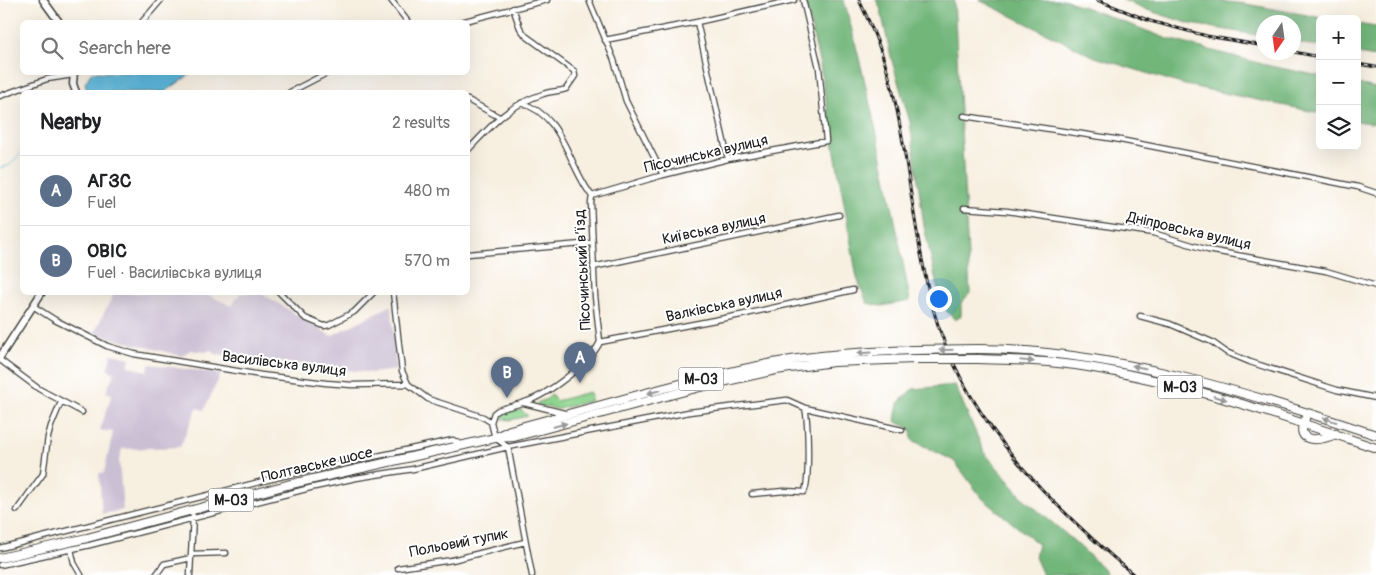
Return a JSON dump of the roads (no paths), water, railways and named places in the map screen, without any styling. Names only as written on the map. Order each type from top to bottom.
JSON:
[{"type":"highway","name":"М-03","points":[[495,438],[510,430],[698,380],[774,363],[834,355],[913,350],[978,349],[1054,353],[1130,365],[1208,384],[1376,435]]},
{"type":"highway","name":"М-03","points":[[495,438],[514,437],[708,385],[776,370],[833,362],[978,359],[1051,363],[1087,367],[1128,375],[1233,401],[1376,448]]},
{"type":"highway","points":[[1311,414],[1307,416],[1304,423],[1304,435],[1315,440],[1324,439],[1336,434]]},
{"type":"highway","name":"Полтавське шосе","points":[[0,558],[193,514],[287,485],[495,438]]},
{"type":"street","points":[[43,0],[58,20]]},
{"type":"street","points":[[144,20],[160,0]]},
{"type":"street","points":[[391,0],[406,20]]},
{"type":"street","points":[[468,20],[544,0]]},
{"type":"street","points":[[590,0],[633,118],[653,152],[663,175]]},
{"type":"street","points":[[605,40],[794,0]]},
{"type":"street","name":"Пісочинська вулиця","points":[[592,196],[663,175],[728,159],[826,141],[819,68],[803,0]]},
{"type":"street","points":[[470,148],[499,117],[521,103],[545,93],[566,89],[576,73],[526,36],[520,28],[513,8]]},
{"type":"street","points":[[697,22],[728,159]]},
{"type":"street","points":[[0,96],[47,79],[69,75]]},
{"type":"street","points":[[74,75],[73,84],[75,90]]},
{"type":"street","points":[[294,90],[323,75]]},
{"type":"street","points":[[470,101],[499,117]]},
{"type":"street","points":[[521,103],[537,110],[552,123],[592,196]]},
{"type":"street","points":[[964,116],[1115,139],[1358,187],[1376,193]]},
{"type":"street","name":"Пісочинський в’їзд","points":[[592,196],[593,267],[600,342]]},
{"type":"street","name":"Дніпровська вулиця","points":[[964,208],[1007,211],[1153,233],[1208,250],[1326,271],[1376,286]]},
{"type":"street","name":"Київська вулиця","points":[[593,267],[840,215]]},
{"type":"street","points":[[470,254],[593,243]]},
{"type":"street","name":"Валківська вулиця","points":[[600,342],[741,315],[852,290]]},
{"type":"street","points":[[40,295],[0,358],[39,389],[82,412]]},
{"type":"street","points":[[282,295],[305,318],[324,326],[329,326],[354,312],[371,295]]},
{"type":"street","points":[[393,295],[402,371],[408,384],[428,399],[482,417],[490,422],[495,438],[508,448],[524,542],[532,575]]},
{"type":"street","name":"Василівська вулиця","points":[[33,306],[55,320],[107,346],[157,358],[261,375],[326,383],[352,385],[408,384]]},
{"type":"street","points":[[1140,316],[1170,324],[1204,338],[1226,352],[1250,362],[1337,390],[1376,398]]},
{"type":"street","points":[[490,422],[494,413],[498,410],[534,398],[574,372],[593,353],[600,342]]},
{"type":"street","points":[[0,566],[71,549],[193,514],[310,488],[413,469],[689,412],[787,400],[805,408],[902,430]]},
{"type":"street","points":[[16,510],[43,474],[48,437],[61,402]]},
{"type":"street","points":[[524,402],[551,411],[571,414]]},
{"type":"street","points":[[752,494],[784,491],[804,492],[807,488],[809,470],[808,420],[805,408]]},
{"type":"street","points":[[0,548],[283,476],[453,440],[463,445]]},
{"type":"street","points":[[190,575],[193,514]]},
{"type":"street","name":"Польовий тупик","points":[[398,568],[452,560],[524,542]]},
{"type":"street","points":[[71,549],[74,563],[81,575]]},
{"type":"street","points":[[156,575],[164,564],[191,556],[226,553]]},
{"type":"water","points":[[90,75],[189,75],[168,90],[87,90],[85,83]]},
{"type":"waterway","points":[[0,168],[10,165],[20,154]]},
{"type":"railway","points":[[859,0],[869,20],[891,84],[927,284],[938,325],[953,363],[972,398],[994,431],[1019,463],[1074,522],[1134,575]]},
{"type":"railway","points":[[1097,0],[1150,21],[1207,36],[1256,45]]},
{"type":"railway","points":[[1301,53],[1316,56]]},
{"type":"railway","points":[[1361,65],[1376,67]]},
{"type":"place","name":"АГЗС","points":[[580,383]]},
{"type":"place","name":"ОВІС","points":[[507,398]]}]
